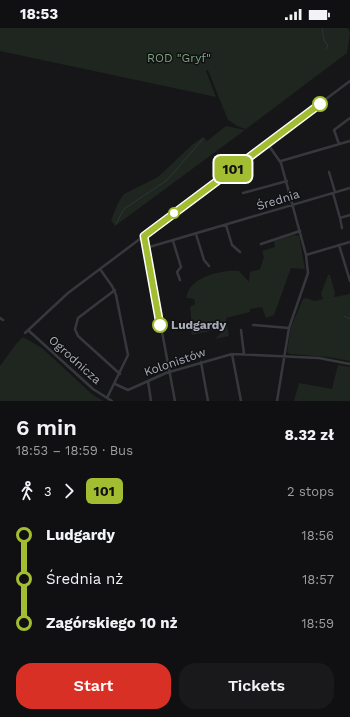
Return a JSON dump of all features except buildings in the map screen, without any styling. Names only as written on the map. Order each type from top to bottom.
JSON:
[{"type":"street","points":[[24,333],[60,300],[100,269],[350,81]]},
{"type":"street","points":[[339,144],[334,130],[350,118]]},
{"type":"street","points":[[281,161],[350,141]]},
{"type":"street","points":[[267,143],[281,161],[306,255],[308,273],[289,328],[278,401]]},
{"type":"street","points":[[329,172],[342,228]]},
{"type":"street","points":[[243,193],[286,180]]},
{"type":"street","name":"Średnia","points":[[146,248],[350,188]]},
{"type":"street","points":[[340,218],[350,215]]},
{"type":"street","points":[[226,225],[232,245],[240,252]]},
{"type":"street","points":[[261,244],[300,231]]},
{"type":"street","points":[[196,234],[204,260],[208,266]]},
{"type":"street","points":[[144,236],[175,401]]},
{"type":"street","points":[[172,241],[181,267],[177,272],[180,280]]},
{"type":"street","points":[[306,255],[350,242]]},
{"type":"street","points":[[339,245],[350,281]]},
{"type":"street","points":[[100,269],[115,290],[121,313],[128,355],[108,398]]},
{"type":"street","points":[[115,290],[78,318],[75,329],[78,336],[120,374]]},
{"type":"street","points":[[253,325],[289,328]]},
{"type":"street","name":"Ogrodnicza","points":[[28,330],[91,387],[112,401]]},
{"type":"street","points":[[241,330],[244,354]]},
{"type":"street","points":[[232,354],[241,401]]},
{"type":"street","name":"Kolonistów","points":[[115,384],[128,390],[169,372],[232,354],[322,358],[350,364]]},
{"type":"street","points":[[201,362],[208,401]]},
{"type":"street","points":[[148,381],[151,401]]},
{"type":"green space","name":"ROD \"Gryf\"","points":[[0,28],[348,28],[350,33],[347,53],[246,129],[239,127],[228,120],[208,70],[206,71],[216,97],[0,51]]},
{"type":"green space","points":[[226,126],[245,130],[115,226],[111,220],[118,203],[124,194],[158,177],[193,144],[203,137],[207,141]]},
{"type":"green space","points":[[294,235],[299,236],[305,269],[291,268],[274,315],[266,318],[262,307],[250,309],[250,312],[226,318],[229,336],[215,339],[224,330],[220,324],[211,331],[192,335],[190,307],[195,304],[194,299],[187,298],[188,291],[192,285],[215,273],[232,271],[239,271],[249,282],[250,272],[260,269],[264,257],[262,251],[275,247],[274,241]]},
{"type":"green space","points":[[328,275],[330,275],[335,293],[334,297],[350,294],[350,361],[328,357],[290,354],[287,352],[291,327],[303,299],[306,298],[315,301],[323,299],[321,294]]},
{"type":"green space","points":[[23,337],[42,348],[93,395],[104,401],[0,401],[0,366]]},
{"type":"green space","points":[[338,365],[350,367],[350,401],[294,401],[299,383],[332,389]]},
{"type":"waterway","points":[[322,28],[324,40],[328,46],[326,49]]},
{"type":"waterway","points":[[116,224],[124,209],[167,180],[203,139]]},
{"type":"waterway","points":[[344,316],[350,319]]},
{"type":"bus line","name":"101","points":[[160,325],[144,236],[320,104]]},
{"type":"place","name":"Ludgardy","points":[[160,325]]}]
